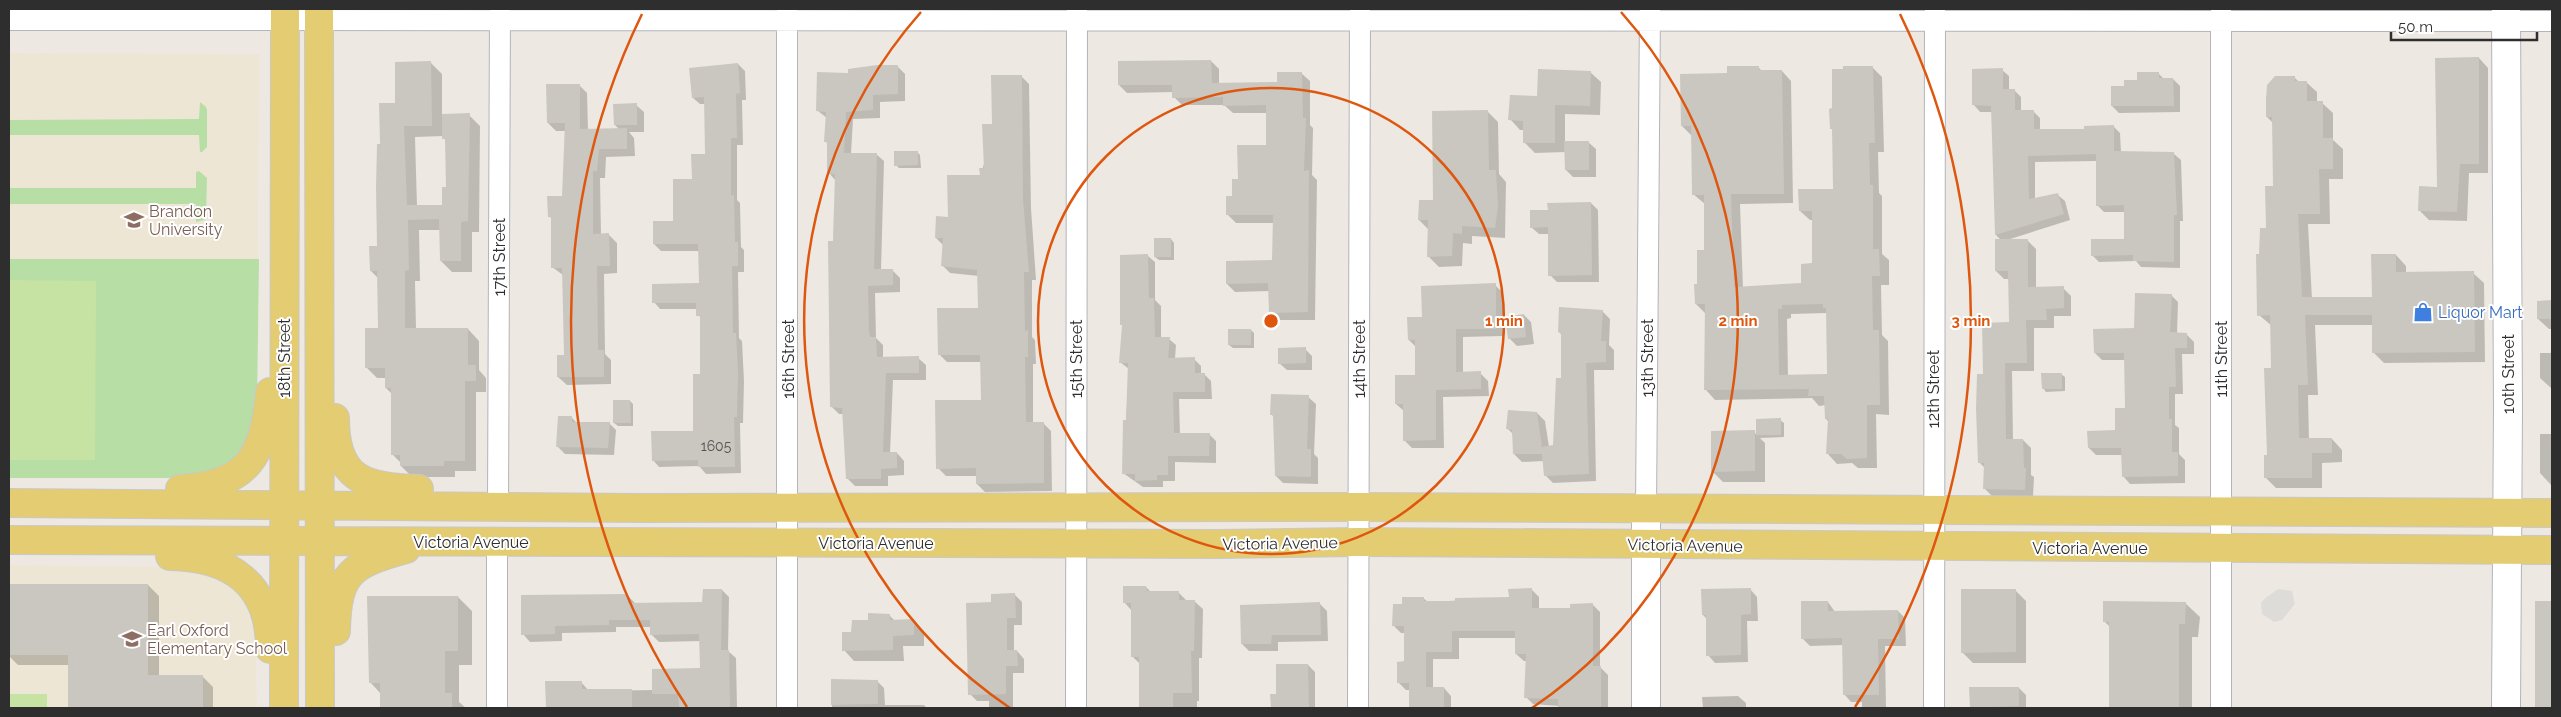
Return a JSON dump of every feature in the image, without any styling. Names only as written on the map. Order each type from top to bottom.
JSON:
[{"type":"main road","name":"18th Street","points":[[284,708],[285,15]]},
{"type":"main road","points":[[319,15],[320,708]]},
{"type":"main road","points":[[9,501],[126,489],[200,488],[217,484],[246,467],[256,453],[264,432],[270,393],[272,242],[284,174]]},
{"type":"main road","points":[[319,263],[329,308],[335,349],[336,444],[345,466],[352,474],[370,483],[386,487],[466,490],[498,500]]},
{"type":"main road","points":[[9,501],[320,504],[498,500],[551,507],[1358,507],[1646,510],[2552,513]]},
{"type":"main road","name":"Victoria Avenue","points":[[9,540],[789,543],[1358,542],[2552,550]]},
{"type":"main road","points":[[334,708],[336,617],[339,597],[346,579],[363,564],[378,557],[406,549],[454,542]]},
{"type":"main road","points":[[9,546],[65,553],[196,557],[215,561],[231,569],[245,579],[258,594],[265,611],[270,635],[270,708]]},
{"type":"street","name":"16th Street","points":[[787,14],[789,506],[787,708]]},
{"type":"street","name":"15th Street","points":[[1076,708],[1077,14]]},
{"type":"street","name":"14th Street","points":[[1358,708],[1360,14]]},
{"type":"street","name":"13th Street","points":[[1646,708],[1650,14]]},
{"type":"street","name":"12th Street","points":[[1934,708],[1935,14]]},
{"type":"street","points":[[9,20],[285,15],[2221,14],[2506,15],[2552,21]]},
{"type":"street","name":"11th Street","points":[[2221,14],[2221,708]]},
{"type":"street","name":"17th Street","points":[[498,500],[500,15]]},
{"type":"street","name":"10th Street","points":[[2506,15],[2506,708]]},
{"type":"street","points":[[497,542],[497,708]]},
{"type":"shaded area","name":"Brandon University","points":[[9,53],[259,54],[257,405],[9,478]]},
{"type":"shaded area","name":"Earl Oxford Elementary School","points":[[9,565],[169,567],[193,570],[225,581],[237,591],[245,604],[255,634],[257,708],[9,708]]},
{"type":"shaded area","points":[[2278,589],[2292,591],[2295,604],[2282,620],[2274,622],[2262,614],[2261,603]]},
{"type":"green space","points":[[200,102],[207,110],[207,147],[202,152],[200,152],[199,135],[9,135],[9,120],[199,119]]},
{"type":"green space","points":[[199,171],[207,178],[206,216],[204,220],[196,222],[196,204],[9,204],[9,188],[196,188],[196,172]]},
{"type":"green space","points":[[9,259],[259,259],[257,404],[245,445],[231,461],[221,467],[188,476],[168,478],[9,478]]},
{"type":"green space","points":[[9,280],[96,281],[95,460],[9,460]]},
{"type":"green space","points":[[9,694],[47,694],[47,708],[9,708]]},
{"type":"building","points":[[2479,57],[2479,164],[2460,164],[2457,212],[2418,211],[2419,186],[2437,187],[2435,58]]},
{"type":"building","points":[[1211,60],[1212,83],[1277,82],[1277,72],[1302,72],[1303,118],[1306,118],[1304,171],[1309,170],[1308,312],[1269,313],[1268,283],[1226,284],[1226,261],[1272,260],[1273,215],[1226,215],[1226,196],[1232,196],[1232,179],[1238,179],[1237,145],[1266,145],[1266,105],[1223,106],[1223,97],[1172,98],[1172,85],[1118,85],[1118,61]]},
{"type":"building","points":[[431,61],[432,126],[404,126],[407,205],[442,205],[442,187],[446,187],[445,139],[442,139],[442,114],[470,113],[468,221],[461,222],[461,261],[440,261],[439,219],[408,220],[409,270],[405,271],[405,328],[468,328],[468,365],[476,365],[476,381],[465,381],[465,461],[444,461],[444,466],[400,466],[400,455],[391,455],[391,388],[385,388],[385,368],[365,368],[365,328],[378,328],[377,271],[370,271],[369,246],[377,246],[376,188],[377,144],[380,144],[379,103],[395,103],[395,62]]},
{"type":"building","points":[[738,63],[740,93],[736,94],[737,138],[731,138],[731,196],[734,195],[735,242],[738,242],[738,266],[732,266],[733,333],[736,333],[738,373],[737,417],[734,417],[735,467],[698,467],[698,460],[652,461],[651,431],[693,431],[693,374],[700,374],[700,316],[696,316],[696,303],[652,303],[652,284],[699,283],[698,244],[653,244],[653,221],[673,221],[673,179],[692,179],[691,154],[705,154],[704,97],[692,98],[689,68]]},
{"type":"building","points":[[877,65],[898,65],[898,94],[873,95],[873,110],[846,112],[844,153],[877,153],[874,269],[893,269],[893,285],[868,286],[870,337],[876,337],[877,357],[919,356],[919,373],[886,373],[883,452],[897,452],[897,468],[881,469],[881,479],[846,479],[842,408],[830,407],[828,241],[833,241],[835,174],[827,174],[827,142],[824,142],[826,112],[816,111],[817,72],[848,73],[848,69]]},
{"type":"building","points":[[1727,66],[1759,66],[1759,70],[1782,70],[1784,194],[1731,194],[1734,287],[1801,283],[1801,264],[1812,263],[1812,211],[1799,211],[1798,189],[1833,189],[1832,129],[1830,129],[1829,109],[1832,108],[1832,69],[1843,69],[1843,66],[1873,66],[1875,143],[1869,143],[1870,185],[1873,185],[1873,249],[1879,249],[1880,276],[1872,276],[1873,330],[1879,330],[1880,405],[1867,405],[1867,458],[1847,459],[1841,454],[1826,454],[1828,419],[1825,419],[1824,396],[1808,396],[1809,389],[1704,390],[1705,304],[1695,304],[1694,284],[1697,284],[1697,250],[1704,250],[1704,195],[1692,195],[1691,126],[1681,126],[1680,74],[1727,73]],"holes":[[[1823,304],[1823,308],[1826,308],[1827,374],[1779,375],[1778,309],[1782,309],[1782,305]]]},
{"type":"building","points":[[2003,68],[2003,89],[2015,89],[2015,110],[2034,110],[2034,129],[2084,129],[2084,126],[2114,125],[2114,151],[2174,152],[2177,215],[2174,215],[2174,262],[2133,261],[2133,255],[2091,256],[2091,239],[2124,239],[2124,205],[2096,206],[2096,154],[2028,156],[2029,199],[2058,193],[2064,214],[1995,235],[1991,106],[1972,105],[1972,69]]},
{"type":"building","points":[[1538,69],[1591,71],[1590,106],[1555,105],[1555,143],[1523,143],[1523,121],[1508,120],[1510,95],[1537,96]]},
{"type":"building","points":[[2137,72],[2159,72],[2159,78],[2173,78],[2174,106],[2111,106],[2111,86],[2124,86],[2124,80],[2137,80]]},
{"type":"building","points":[[991,75],[1022,75],[1023,199],[1029,272],[1024,272],[1025,331],[1028,330],[1028,357],[1025,357],[1026,422],[1044,422],[1044,483],[976,484],[976,468],[936,469],[935,400],[981,400],[980,355],[938,355],[937,308],[978,308],[977,270],[941,266],[943,238],[935,238],[936,216],[948,217],[947,175],[980,175],[979,168],[984,168],[982,124],[992,124]]},
{"type":"building","points":[[2275,76],[2295,76],[2295,81],[2307,81],[2307,101],[2323,101],[2323,138],[2333,138],[2333,169],[2319,169],[2320,214],[2298,214],[2302,297],[2372,297],[2371,254],[2396,254],[2396,272],[2474,271],[2475,352],[2372,353],[2372,315],[2305,315],[2308,385],[2298,385],[2299,438],[2332,438],[2332,453],[2312,453],[2312,478],[2264,478],[2264,455],[2267,455],[2264,368],[2271,368],[2270,315],[2257,316],[2256,254],[2259,254],[2260,228],[2266,228],[2265,186],[2273,186],[2272,117],[2266,117],[2266,99],[2267,85]]},
{"type":"building","points":[[546,84],[580,84],[580,129],[627,128],[627,149],[599,149],[597,171],[593,171],[593,234],[609,233],[610,266],[597,266],[598,350],[604,350],[604,377],[557,377],[557,355],[564,355],[562,268],[551,268],[551,217],[548,217],[547,196],[562,196],[565,123],[547,123]]},
{"type":"building","points":[[637,103],[637,125],[614,125],[613,104]]},
{"type":"building","points":[[1488,110],[1489,170],[1496,170],[1498,206],[1495,228],[1462,226],[1462,234],[1453,233],[1452,256],[1427,257],[1428,220],[1418,220],[1419,200],[1433,200],[1432,111]]},
{"type":"building","points":[[1564,141],[1589,141],[1589,170],[1565,170]]},
{"type":"building","points":[[894,151],[918,151],[918,165],[894,166]]},
{"type":"building","points":[[1591,202],[1592,275],[1548,276],[1548,227],[1530,228],[1530,210],[1548,210],[1547,203]]},
{"type":"building","points":[[1154,238],[1171,238],[1171,257],[1154,257]]},
{"type":"building","points":[[1995,239],[2028,239],[2028,287],[2064,286],[2064,308],[2046,309],[2047,320],[2026,320],[2027,363],[2005,363],[2006,439],[2023,439],[2024,468],[2026,468],[2025,490],[1983,489],[1984,463],[1978,463],[1977,374],[1983,374],[1982,323],[2009,322],[2008,271],[1995,271]]},
{"type":"building","points":[[1148,254],[1149,298],[1154,298],[1155,337],[1170,337],[1168,358],[1195,357],[1195,373],[1205,373],[1205,392],[1173,392],[1174,433],[1210,433],[1209,456],[1168,456],[1168,475],[1157,475],[1157,480],[1135,481],[1135,474],[1122,474],[1123,420],[1126,420],[1128,363],[1119,363],[1122,325],[1120,325],[1120,255]]},
{"type":"building","points":[[1496,283],[1496,329],[1456,329],[1456,372],[1481,371],[1481,389],[1436,390],[1436,440],[1403,441],[1403,404],[1395,404],[1395,375],[1415,375],[1415,340],[1408,340],[1407,317],[1422,317],[1421,286]]},
{"type":"building","points":[[2135,293],[2172,294],[2170,332],[2187,333],[2187,348],[2175,348],[2176,387],[2169,387],[2169,419],[2172,419],[2172,452],[2178,452],[2178,476],[2122,477],[2121,448],[2088,448],[2087,431],[2115,430],[2115,408],[2125,408],[2124,353],[2094,353],[2093,329],[2134,328]]},
{"type":"building","points":[[2552,300],[2552,319],[2537,319],[2537,301]]},
{"type":"building","points":[[1559,307],[1603,310],[1601,341],[1606,341],[1606,362],[1586,363],[1589,474],[1544,476],[1542,454],[1513,454],[1512,430],[1506,429],[1508,410],[1537,412],[1542,447],[1553,445],[1556,378],[1561,378],[1561,333],[1558,332]]},
{"type":"building","points":[[1524,314],[1526,337],[1508,339],[1505,317]]},
{"type":"building","points":[[1228,329],[1251,329],[1251,345],[1228,345]]},
{"type":"building","points":[[1306,347],[1306,363],[1278,364],[1278,348]]},
{"type":"building","points":[[2041,373],[2062,373],[2062,389],[2042,389]]},
{"type":"building","points":[[1271,394],[1309,395],[1307,449],[1311,449],[1311,477],[1275,476],[1273,415],[1270,415]]},
{"type":"building","points":[[613,400],[630,400],[631,423],[613,423]]},
{"type":"building","points":[[558,416],[572,416],[572,422],[610,422],[608,448],[556,447]]},
{"type":"building","points":[[1781,418],[1781,435],[1756,435],[1756,419]]},
{"type":"building","points":[[1755,430],[1755,471],[1711,472],[1711,431]]},
{"type":"building","points":[[9,584],[148,584],[148,675],[203,675],[203,708],[68,708],[68,655],[9,655]]},
{"type":"building","points":[[1123,586],[1146,586],[1147,591],[1179,591],[1179,600],[1195,600],[1194,651],[1191,651],[1192,693],[1173,693],[1173,708],[1139,708],[1139,657],[1131,657],[1131,603],[1123,603]]},
{"type":"building","points":[[1532,588],[1532,608],[1570,608],[1570,604],[1593,603],[1593,666],[1601,666],[1601,708],[1558,708],[1558,699],[1524,698],[1526,654],[1515,654],[1515,631],[1452,631],[1452,652],[1426,652],[1426,687],[1444,687],[1444,708],[1409,708],[1409,683],[1397,683],[1397,662],[1404,661],[1404,626],[1392,626],[1393,604],[1402,604],[1402,597],[1424,597],[1424,601],[1455,601],[1455,598],[1509,597],[1508,589]]},
{"type":"building","points":[[1751,588],[1751,614],[1741,615],[1741,655],[1706,656],[1706,615],[1702,615],[1701,589]]},
{"type":"building","points":[[703,589],[722,589],[721,650],[729,650],[730,708],[679,708],[678,694],[652,694],[652,669],[700,668],[699,634],[650,635],[650,620],[609,620],[609,625],[555,626],[555,634],[521,635],[521,595],[627,594],[628,603],[702,602]]},
{"type":"building","points":[[1961,589],[2016,589],[2016,652],[1961,653]]},
{"type":"building","points":[[1015,593],[1016,618],[1007,618],[1007,650],[1017,650],[1018,666],[1006,666],[1006,694],[968,695],[966,603],[991,602],[991,594]]},
{"type":"building","points":[[367,596],[458,596],[458,651],[445,651],[445,693],[452,693],[452,708],[380,708],[380,683],[369,683]]},
{"type":"building","points":[[1801,601],[1828,601],[1828,611],[1898,610],[1899,639],[1878,639],[1879,695],[1843,695],[1842,638],[1801,639]]},
{"type":"building","points":[[2103,601],[2186,602],[2185,624],[2179,624],[2179,708],[2109,708],[2109,622],[2103,622]]},
{"type":"building","points":[[2535,601],[2552,601],[2552,708],[2535,708]]},
{"type":"building","points":[[1320,602],[1321,635],[1272,635],[1271,644],[1241,644],[1240,605]]},
{"type":"building","points":[[868,613],[890,614],[890,620],[914,619],[914,635],[893,636],[893,650],[842,651],[842,632],[851,632],[852,620],[868,620]]},
{"type":"building","points":[[1276,664],[1308,664],[1309,708],[1271,708],[1270,694],[1276,694]]},
{"type":"building","points":[[831,679],[878,680],[878,704],[831,705]]},
{"type":"building","points":[[545,681],[582,681],[582,689],[632,689],[632,708],[546,708]]},
{"type":"building","points":[[1969,687],[2019,687],[2019,706],[1970,708]]},
{"type":"place","name":"Brandon University","points":[[134,220]]},
{"type":"place","name":"Liquor Mart","points":[[2423,312]]},
{"type":"place","name":"Earl Oxford Elementary School","points":[[132,639]]}]
